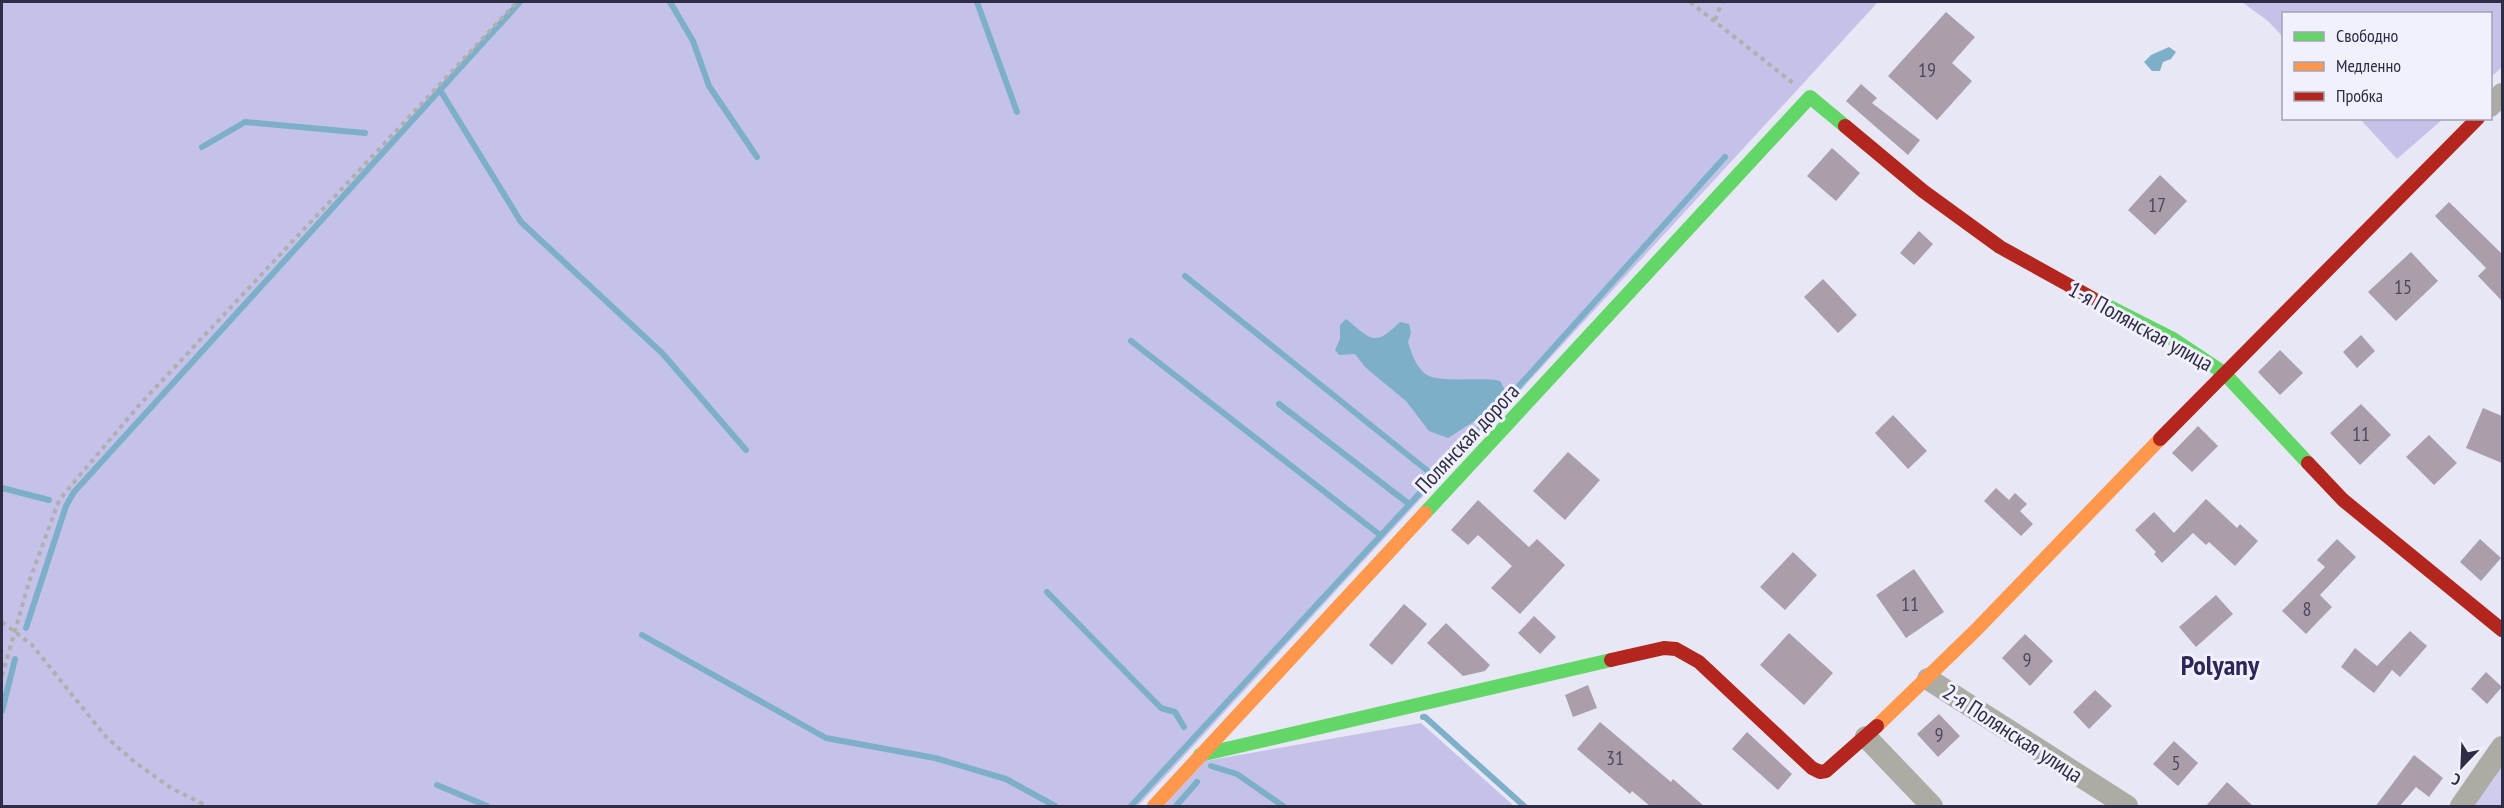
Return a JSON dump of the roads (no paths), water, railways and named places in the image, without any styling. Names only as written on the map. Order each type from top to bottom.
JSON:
[{"type":"street","name":"1-я Полянская улица","points":[[1810,97],[1923,191],[2000,247],[2091,298],[2173,339],[2224,373],[2343,500],[2502,630]]},
{"type":"street","name":"Полянская дорога","points":[[1154,807],[1810,97]]},
{"type":"street","points":[[1200,755],[1665,648],[1676,649],[1699,662],[1812,768],[1820,772],[1826,771],[1928,679],[2224,373],[2476,120]]},
{"type":"street","name":"2-я Полянская улица","points":[[1928,679],[2127,807]]},
{"type":"street","points":[[1866,737],[1932,807]]},
{"type":"street","points":[[2461,807],[2502,747]]},
{"type":"waterway","points":[[26,628],[66,506],[74,492],[520,2]]},
{"type":"waterway","points":[[670,2],[693,41],[709,86],[757,157]]},
{"type":"waterway","points":[[977,2],[1017,112]]},
{"type":"waterway","points":[[440,90],[521,222],[662,353],[746,450]]},
{"type":"waterway","points":[[202,147],[245,122],[365,133]]},
{"type":"waterway","points":[[1131,806],[1529,375],[1725,157]]},
{"type":"waterway","points":[[1185,276],[1434,476]]},
{"type":"waterway","points":[[1131,341],[1380,535]]},
{"type":"waterway","points":[[1279,404],[1409,504]]},
{"type":"waterway","points":[[2,488],[49,500]]},
{"type":"waterway","points":[[1047,592],[1161,708],[1175,712],[1184,727]]},
{"type":"waterway","points":[[642,635],[826,738],[935,758],[1006,779],[1055,806]]},
{"type":"waterway","points":[[2,711],[15,659]]},
{"type":"waterway","points":[[1423,717],[1524,806]]},
{"type":"waterway","points":[[1211,766],[1237,774],[1283,806]]},
{"type":"waterway","points":[[1176,806],[1197,782]]},
{"type":"waterway","points":[[437,785],[487,806]]},
{"type":"district","name":"Polyany","points":[[2220,664]]}]
